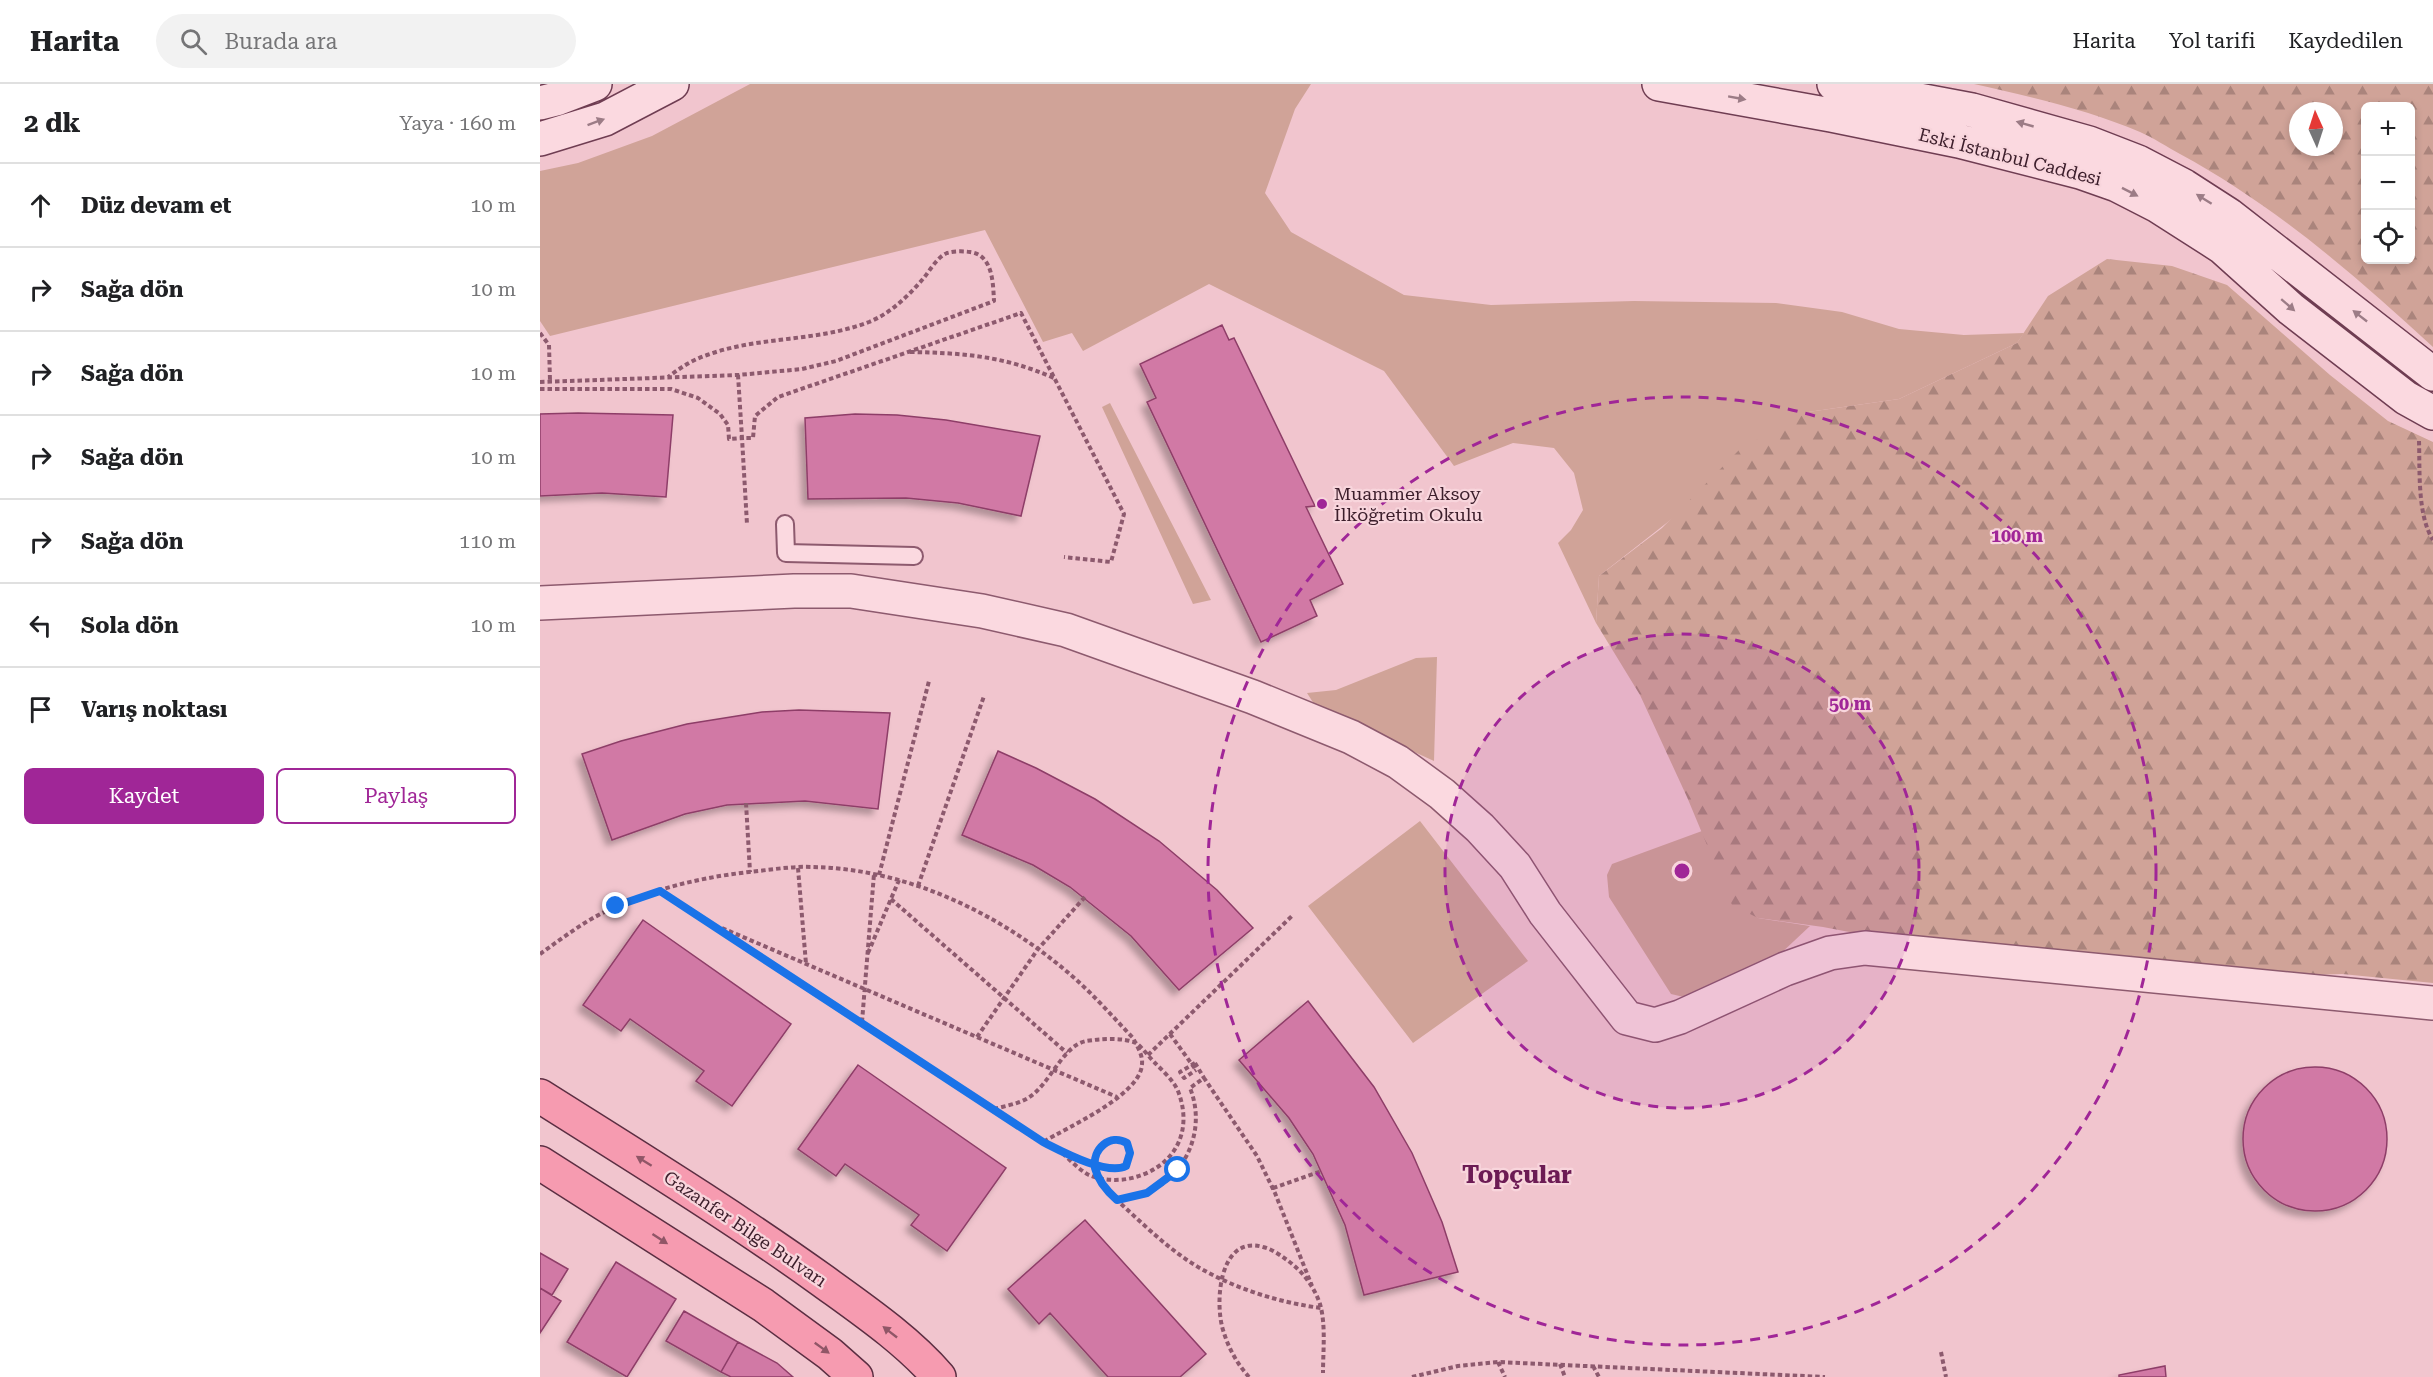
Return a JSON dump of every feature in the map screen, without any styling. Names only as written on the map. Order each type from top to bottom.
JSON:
[{"type":"main road","name":"Gazanfer Bilge Bulvarı","points":[[540,1096],[710,1203],[801,1265],[896,1336],[939,1377]]},
{"type":"main road","points":[[540,1162],[763,1305],[830,1354],[856,1377]]},
{"type":"street","points":[[540,103],[595,84]]},
{"type":"street","points":[[540,139],[605,118],[672,84]]},
{"type":"street","name":"Eski İstanbul Caddesi","points":[[1659,84],[1959,141],[2080,172],[2117,185],[2158,206],[2223,247],[2291,309],[2425,409]]},
{"type":"street","name":"Eski İstanbul Caddesi","points":[[1834,84],[1972,110],[2089,143],[2138,162],[2184,186],[2229,215],[2433,374]]},
{"type":"street","points":[[540,603],[794,591],[851,591],[982,611],[1066,630],[1253,697],[1351,737],[1398,762],[1443,794],[1480,828],[1515,866],[1545,913],[1627,1018],[1654,1025],[1680,1017],[1785,969],[1830,953],[1865,948],[2433,1003]]},
{"type":"lane","points":[[785,524],[786,553],[914,556]]},
{"type":"path","points":[[540,382],[738,375],[802,369],[836,361],[994,301],[993,278],[982,257],[972,252],[947,254],[938,259],[910,293],[882,316],[837,331],[752,344],[708,354],[690,362],[668,377]]},
{"type":"path","points":[[540,389],[672,389],[698,398],[720,414],[728,425],[729,439],[753,438],[755,416],[778,397],[1021,313],[1124,514],[1111,562],[1064,557]]},
{"type":"path","points":[[540,333],[549,345],[550,381]]},
{"type":"path","points":[[906,352],[977,354],[1026,365],[1054,378]]},
{"type":"path","points":[[738,375],[747,524]]},
{"type":"path","points":[[2425,409],[2421,496],[2429,534],[2433,540]]},
{"type":"path","points":[[879,875],[929,681]]},
{"type":"path","points":[[918,886],[984,696]]},
{"type":"path","points":[[746,803],[750,872]]},
{"type":"path","points":[[798,868],[806,964]]},
{"type":"path","points":[[540,954],[590,920],[616,906],[660,891],[729,874],[798,868],[832,868],[879,875],[918,886],[956,901],[1038,949],[1072,976],[1171,1079],[1178,1091],[1183,1120],[1182,1132],[1172,1155],[1164,1164],[1138,1177],[1109,1180],[1088,1174],[1059,1150]]},
{"type":"path","points":[[862,1023],[874,874]]},
{"type":"path","points":[[867,956],[899,880]]},
{"type":"path","points":[[660,891],[1043,1142],[1081,1160],[1113,1169],[1126,1166],[1129,1159],[1127,1143],[1112,1139],[1104,1144],[1095,1161],[1099,1179],[1110,1194],[1186,1259],[1222,1279],[1280,1300],[1321,1308]]},
{"type":"path","points":[[977,1037],[1038,949],[1085,897]]},
{"type":"path","points":[[891,898],[1067,1053]]},
{"type":"path","points":[[1148,1055],[1293,915]]},
{"type":"path","points":[[712,924],[1118,1098]]},
{"type":"path","points":[[1170,1034],[1196,1070],[1184,1078],[1180,1072],[1195,1063],[1257,1156],[1273,1188],[1321,1308],[1323,1373]]},
{"type":"path","points":[[993,1109],[1027,1099],[1046,1083],[1075,1045],[1084,1041],[1118,1040],[1136,1043]]},
{"type":"path","points":[[1043,1142],[1118,1098],[1138,1077],[1142,1064],[1136,1043]]},
{"type":"path","points":[[1117,1200],[1147,1193],[1169,1178],[1185,1161],[1191,1150],[1196,1129],[1194,1098],[1190,1088],[1204,1078]]},
{"type":"path","points":[[1273,1188],[1322,1171]]},
{"type":"path","points":[[1249,1377],[1241,1368],[1223,1332],[1219,1311],[1222,1279],[1228,1260],[1238,1249],[1263,1246],[1297,1267],[1312,1286]]},
{"type":"path","points":[[1941,1352],[1946,1377]]},
{"type":"path","points":[[1498,1362],[1505,1377]]},
{"type":"path","points":[[1412,1377],[1458,1366],[1498,1362],[1825,1377]]},
{"type":"path","points":[[1560,1364],[1565,1377]]},
{"type":"path","points":[[1593,1366],[1599,1377]]},
{"type":"path","points":[[1659,1369],[1663,1377]]},
{"type":"green space","points":[[750,84],[1311,84],[1295,109],[1265,193],[1291,232],[1404,295],[1491,305],[1634,301],[1776,303],[1842,312],[1899,329],[1964,335],[2024,333],[2017,343],[1899,399],[1808,412],[1599,576],[1596,623],[1558,543],[1571,530],[1583,510],[1574,473],[1554,448],[1513,443],[1454,466],[1384,371],[1209,284],[1083,351],[1072,333],[1043,342],[985,230],[550,336],[540,321],[540,171],[578,163],[652,136]]},
{"type":"green space","points":[[1974,84],[2433,84],[2433,347],[2374,294],[2281,218],[2215,174],[2140,132],[2058,104]]},
{"type":"green space","points":[[2107,259],[2172,266],[2227,285],[2330,375],[2388,421],[2433,442],[2433,983],[2342,974],[2108,981],[1823,927],[1758,918],[1732,905],[1687,797],[1640,695],[1596,623],[1599,576],[1662,528],[1740,449],[1808,412],[1899,399],[2017,343],[2048,296]]},
{"type":"green space","points":[[1110,403],[1211,600],[1193,604],[1102,407]]},
{"type":"green space","points":[[1437,657],[1434,761],[1316,707],[1307,693],[1336,690],[1416,658]]},
{"type":"green space","points":[[1420,821],[1528,961],[1413,1043],[1308,906]]},
{"type":"green space","points":[[1702,831],[1713,857],[1758,918],[1810,926],[1776,958],[1688,998],[1671,994],[1609,897],[1607,875],[1612,864]]},
{"type":"building","points":[[1222,325],[1229,340],[1234,338],[1315,506],[1306,507],[1343,584],[1310,600],[1317,616],[1261,642],[1147,402],[1156,398],[1140,364]]},
{"type":"building","points":[[540,414],[673,415],[666,497],[602,493],[540,496]]},
{"type":"building","points":[[855,414],[946,420],[1040,436],[1021,516],[958,503],[906,498],[808,499],[805,418]]},
{"type":"building","points":[[799,710],[890,713],[878,809],[805,801],[727,805],[685,814],[612,840],[582,754],[687,724],[762,712]]},
{"type":"building","points":[[998,751],[1095,799],[1159,841],[1217,890],[1253,928],[1179,990],[1131,936],[1070,887],[1033,865],[962,835]]},
{"type":"building","points":[[643,920],[791,1024],[732,1106],[696,1081],[704,1071],[630,1019],[621,1031],[583,1005]]},
{"type":"building","points":[[1308,1001],[1374,1087],[1412,1153],[1442,1222],[1458,1272],[1364,1295],[1345,1225],[1313,1154],[1289,1118],[1239,1060]]},
{"type":"building","points":[[858,1065],[1006,1168],[947,1251],[911,1225],[919,1215],[845,1164],[836,1176],[798,1149]]},
{"type":"building","points":[[2315,1067],[2343,1072],[2366,1088],[2382,1111],[2387,1139],[2382,1167],[2366,1190],[2343,1206],[2315,1211],[2287,1206],[2264,1190],[2248,1167],[2243,1139],[2248,1111],[2264,1088],[2287,1072]]},
{"type":"building","points":[[1085,1220],[1206,1354],[1180,1377],[1108,1377],[1050,1313],[1039,1324],[1008,1289]]},
{"type":"building","points":[[540,1253],[568,1269],[552,1295],[540,1288]]},
{"type":"building","points":[[616,1262],[676,1299],[627,1377],[567,1342]]},
{"type":"building","points":[[540,1288],[561,1301],[540,1333]]},
{"type":"building","points":[[684,1311],[738,1342],[721,1372],[666,1341]]},
{"type":"building","points":[[738,1342],[777,1363],[793,1377],[731,1377],[721,1372]]},
{"type":"building","points":[[2165,1366],[2166,1377],[2119,1377],[2119,1375]]},
{"type":"place","name":"Muammer Aksoy İlköğretim Okulu","points":[[1322,504]]},
{"type":"district","name":"Topçular","points":[[1517,1175]]},
{"type":"route","points":[[616,906],[660,891],[1043,1142],[1059,1150],[1081,1160],[1113,1169],[1120,1169],[1126,1166],[1129,1159],[1127,1143],[1112,1139],[1104,1144],[1095,1161],[1095,1170],[1099,1179],[1117,1200],[1147,1193],[1178,1170]]}]
